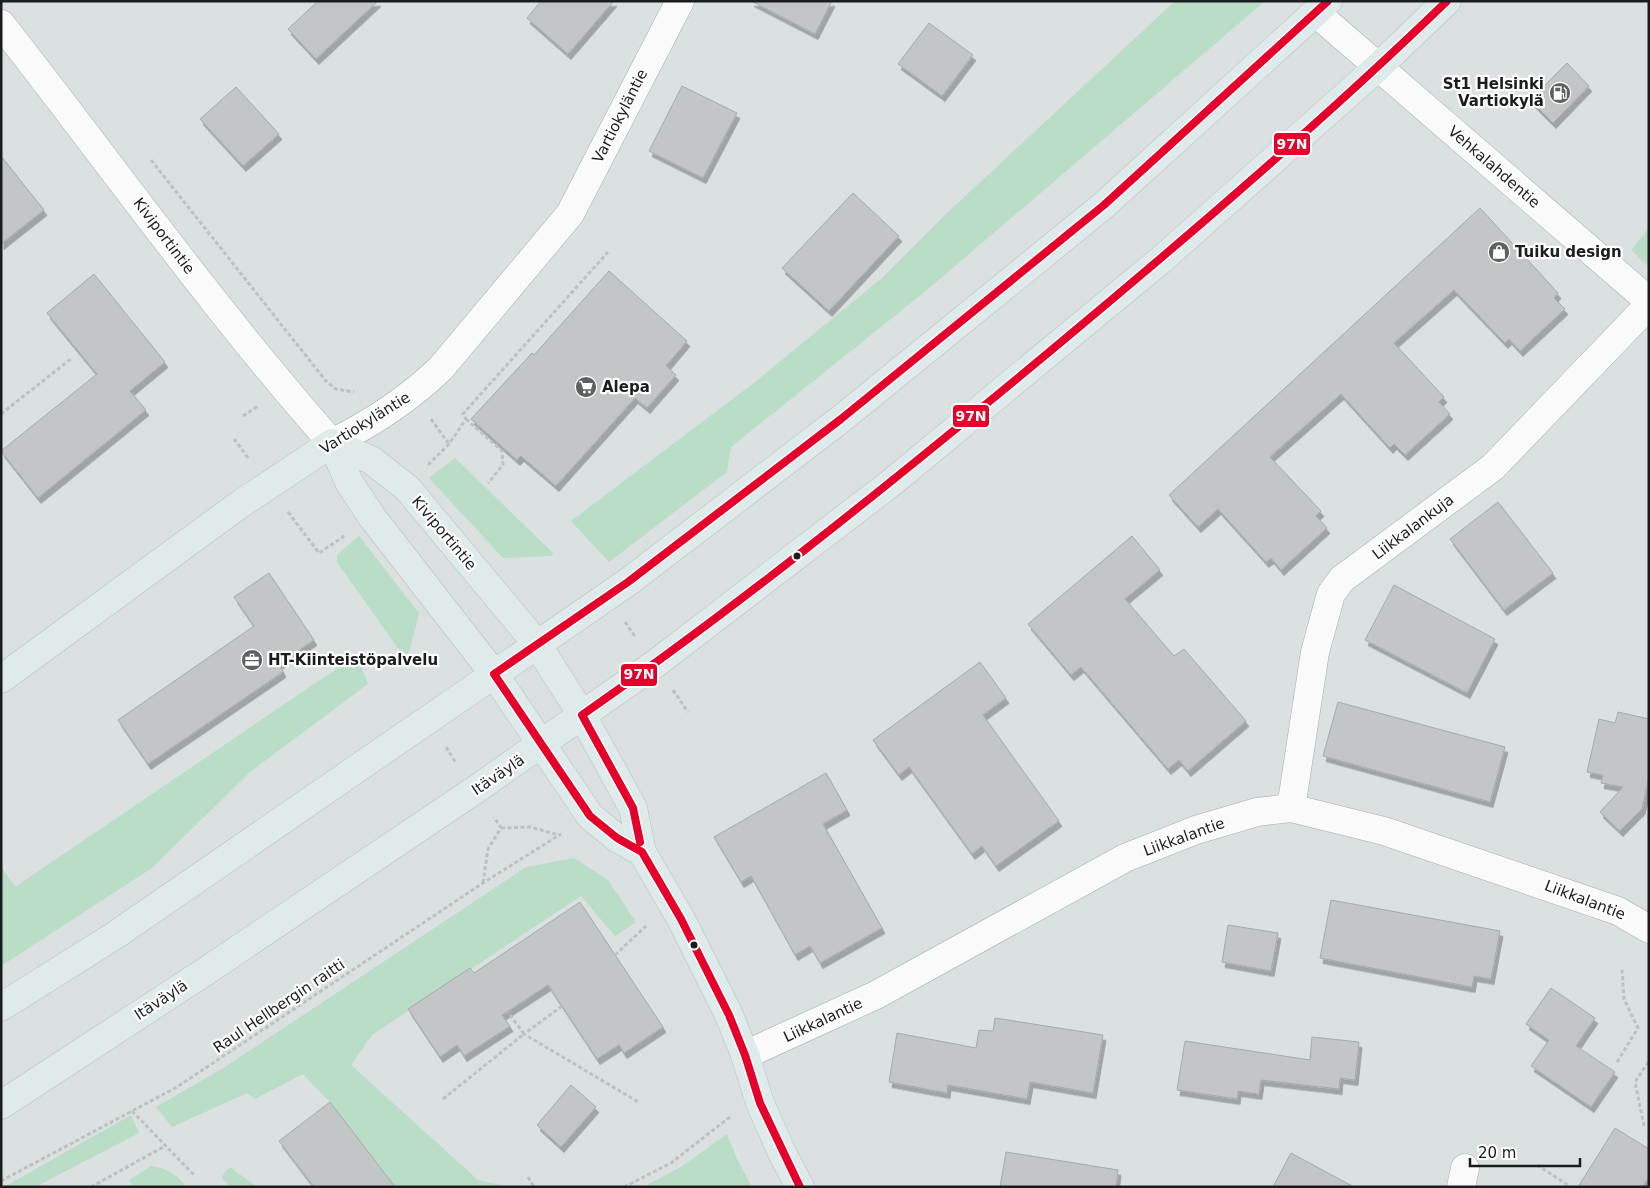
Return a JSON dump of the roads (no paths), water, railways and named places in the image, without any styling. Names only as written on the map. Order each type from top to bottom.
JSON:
[{"type":"main road","name":"Itäväylä","points":[[1,1105],[206,971],[542,744],[656,664],[891,482],[1162,259],[1377,68],[1447,1]]},
{"type":"main road","points":[[1,1008],[114,936],[628,582],[841,419],[1104,205],[1322,7]]},
{"type":"main road","name":"Kiviportintie","points":[[332,443],[371,460],[407,488],[537,644],[582,715],[633,808],[642,852]]},
{"type":"main road","name":"Kiviportintie","points":[[332,443],[349,482],[372,518],[494,674],[590,816],[601,827],[642,852]]},
{"type":"main road","name":"Vartiokyläntie","points":[[1,679],[240,505],[332,443]]},
{"type":"main road","points":[[642,852],[681,919],[729,1015],[745,1055],[760,1103],[782,1153],[800,1187]]},
{"type":"street","name":"Vartiokyläntie","points":[[332,443],[364,427],[420,388],[441,368],[570,214],[680,1]]},
{"type":"street","name":"Vehkalahdentie","points":[[1322,7],[1377,68],[1649,301]]},
{"type":"street","name":"Kiviportintie","points":[[1,24],[196,277],[284,388],[332,443]]},
{"type":"street","name":"Liikkalankuja","points":[[1291,808],[1315,652],[1331,594],[1342,579],[1493,467],[1649,305]]},
{"type":"street","name":"Liikkalantie","points":[[745,1055],[876,995],[1125,858],[1196,830],[1257,812],[1291,808],[1384,831],[1618,911],[1649,929]]},
{"type":"place","name":"St1 Helsinki Vartiokylä","points":[[1560,93]]},
{"type":"place","name":"Tuiku design","points":[[1499,252]]},
{"type":"place","name":"Alepa","points":[[586,387]]},
{"type":"place","name":"HT-Kiinteistöpalvelu","points":[[252,660]]}]
